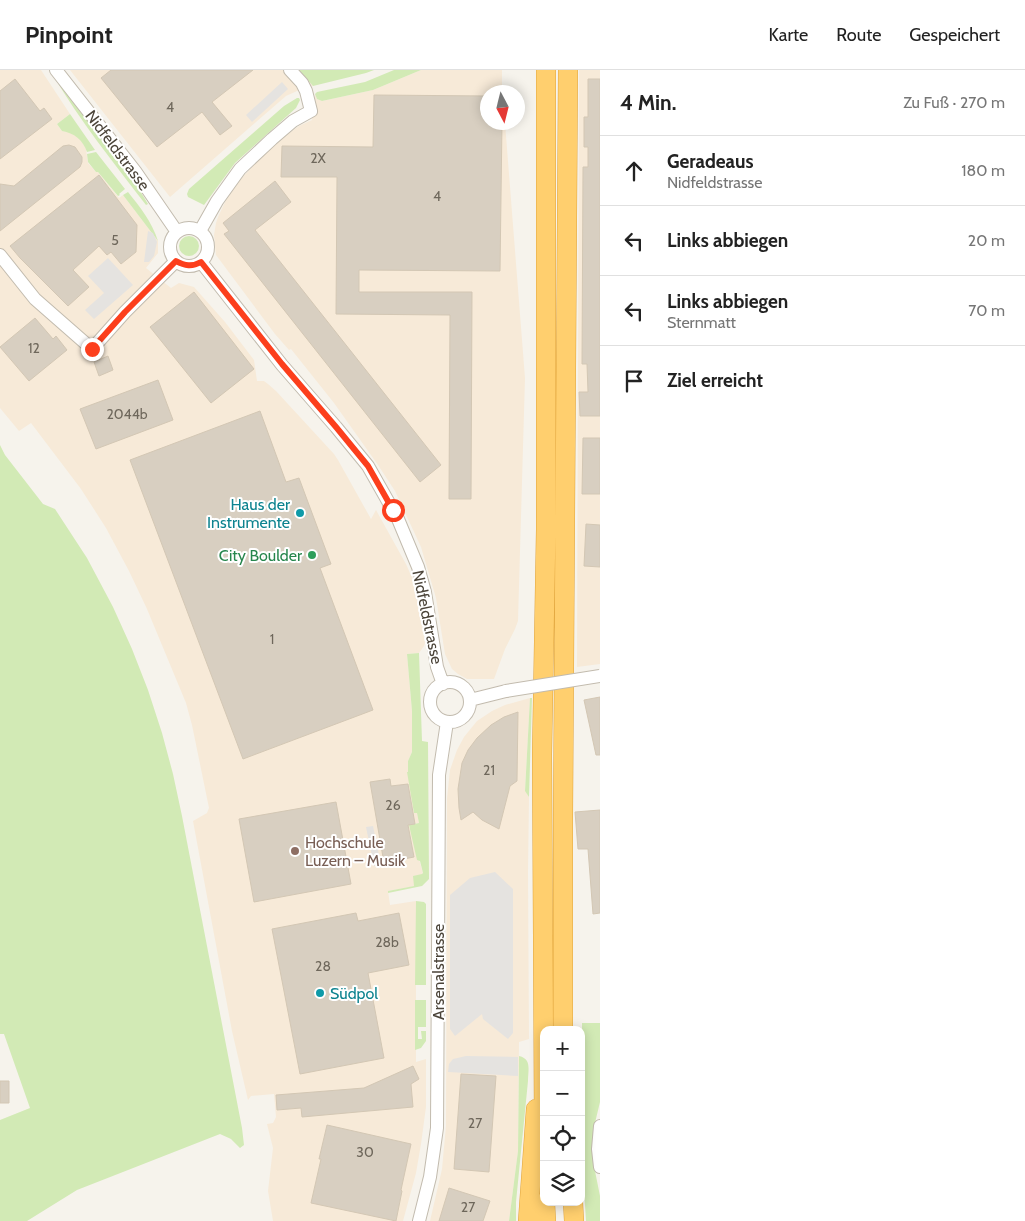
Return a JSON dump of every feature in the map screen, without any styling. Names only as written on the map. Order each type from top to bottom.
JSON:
[{"type":"highway","points":[[543,1071],[542,754],[546,529],[546,70]]},
{"type":"highway","points":[[562,1026],[568,70]]},
{"type":"highway","points":[[528,1221],[536,1104],[540,1089]]},
{"type":"highway","points":[[545,1206],[546,1221]]},
{"type":"highway","points":[[562,1206],[562,1221]]},
{"type":"highway","points":[[573,1206],[574,1221]]},
{"type":"street","name":"Nidfeldstrasse","points":[[56,70],[135,171],[177,232]]},
{"type":"street","points":[[200,230],[217,201],[240,169],[293,121],[311,111],[302,83],[290,70]]},
{"type":"street","points":[[188,227],[200,230],[207,238],[209,244],[207,254],[201,262],[186,266],[176,261],[170,246],[177,232],[188,227]]},
{"type":"street","points":[[0,255],[35,299],[92,349],[125,312],[176,261]]},
{"type":"street","name":"Nidfeldstrasse","points":[[201,262],[282,364],[368,466],[398,519],[418,567],[428,608],[437,667],[443,684]]},
{"type":"street","points":[[470,700],[506,691],[600,676]]},
{"type":"street","points":[[449,682],[460,685],[465,689],[470,700],[469,710],[466,715],[458,721],[447,722],[436,717],[430,702],[438,686],[449,682]]},
{"type":"street","name":"Arsenalstrasse","points":[[419,1221],[430,1177],[437,1128],[439,776],[447,722]]},
{"type":"street","points":[[600,1126],[598,1149],[600,1167]]},
{"type":"shaded area","points":[[0,70],[41,70],[70,114],[57,124],[62,131],[69,132],[82,141],[86,149],[88,163],[98,172],[119,198],[123,195],[158,241],[158,253],[146,268],[171,288],[179,283],[194,287],[225,322],[254,360],[257,381],[264,381],[276,391],[334,454],[371,519],[376,510],[413,580],[425,643],[419,653],[407,654],[412,711],[412,752],[408,761],[414,813],[417,812],[419,823],[409,825],[423,873],[415,886],[388,891],[390,905],[416,901],[416,1062],[426,1059],[426,1107],[416,1173],[403,1221],[273,1221],[268,1191],[273,1148],[267,1124],[273,1123],[276,1117],[274,1094],[251,1096],[248,1100],[232,1031],[193,821],[207,813],[209,808],[186,703],[147,609],[106,528],[81,489],[31,423],[19,431],[0,408]]},
{"type":"shaded area","points":[[70,70],[299,70],[313,86],[286,96],[170,197]]},
{"type":"shaded area","points":[[421,70],[502,70],[502,85],[480,85],[480,130],[506,130],[525,378],[518,621],[494,679],[467,679],[452,669],[445,654],[436,598],[421,547],[395,491],[334,403],[291,349],[289,350],[275,334],[216,255],[214,235],[216,223],[226,200],[240,180],[265,153],[299,126],[312,120],[315,94],[317,99],[322,101],[373,90]]},
{"type":"shaded area","points":[[579,70],[600,70],[600,664],[577,667]]},
{"type":"shaded area","points":[[282,82],[288,89],[252,122],[246,115]]},
{"type":"shaded area","points":[[148,231],[153,233],[157,242],[154,256],[149,262],[144,262]]},
{"type":"shaded area","points":[[108,258],[133,285],[94,319],[85,310],[104,293],[88,276]]},
{"type":"shaded area","points":[[530,698],[525,790],[529,797],[529,1039],[519,1042],[518,1151],[509,1221],[430,1221],[442,1169],[446,1126],[447,798],[450,770],[464,737],[477,721],[505,705]]},
{"type":"shaded area","points":[[373,826],[381,865],[374,866],[366,827]]},
{"type":"shaded area","points":[[495,872],[513,889],[513,1033],[508,1039],[483,1019],[482,1014],[455,1036],[450,1029],[450,895],[470,878]]},
{"type":"shaded area","points":[[466,1056],[518,1057],[518,1076],[448,1072],[449,1064],[453,1059]]},
{"type":"green space","points":[[299,70],[374,70],[313,86]]},
{"type":"green space","points":[[394,70],[421,70],[373,90],[322,101],[317,99],[315,94],[365,82]]},
{"type":"green space","points":[[53,75],[128,171],[148,204],[146,205],[97,141]]},
{"type":"green space","points":[[297,98],[300,100],[296,108],[235,163],[204,205],[188,197],[189,189],[284,106]]},
{"type":"green space","points":[[70,114],[95,150],[87,152],[78,138],[62,131],[57,124]]},
{"type":"green space","points":[[96,152],[125,189],[120,195],[118,196],[88,162],[87,154]]},
{"type":"green space","points":[[128,192],[149,221],[158,241],[123,195]]},
{"type":"green space","points":[[185,236],[193,236],[199,242],[199,250],[193,256],[185,256],[179,250],[179,242]]},
{"type":"green space","points":[[0,445],[5,455],[43,504],[55,509],[87,558],[113,607],[148,690],[162,733],[182,816],[244,1145],[240,1148],[231,1139],[220,1134],[77,1190],[27,1221],[0,1221],[0,1120],[30,1108],[4,1034],[0,1034]]},
{"type":"green space","points":[[419,653],[422,741],[428,742],[429,879],[422,886],[388,893],[388,891],[414,886],[413,876],[423,873],[420,861],[417,860],[409,825],[419,823],[417,813],[414,813],[407,772],[408,761],[412,752],[412,711],[407,654]]},
{"type":"green space","points":[[530,698],[532,698],[529,797],[525,791]]},
{"type":"green space","points":[[416,901],[426,904],[426,985],[415,985]]},
{"type":"green space","points":[[415,1000],[426,1000],[426,1027],[418,1027],[418,1039],[422,1039],[421,1031],[426,1031],[426,1041],[421,1048],[415,1050]]},
{"type":"green space","points":[[582,1023],[600,1023],[600,1102],[594,1127],[594,1166],[600,1196],[600,1221],[586,1221],[585,1026],[582,1026]]},
{"type":"green space","points":[[519,1056],[528,1062],[529,1069],[516,1202],[516,1221],[509,1221],[518,1151]]},
{"type":"building","points":[[111,70],[253,70],[212,102],[232,126],[220,135],[202,112],[157,147],[101,78]]},
{"type":"building","points":[[15,79],[40,111],[44,108],[52,119],[0,159],[0,91]]},
{"type":"building","points":[[588,79],[600,79],[600,416],[580,416],[579,392],[588,392],[587,364],[582,364],[583,167],[588,167],[588,147],[584,147],[584,117],[588,117]]},
{"type":"building","points":[[374,95],[480,96],[480,130],[502,130],[500,271],[359,270],[359,292],[472,292],[471,499],[449,499],[450,315],[336,314],[337,177],[281,177],[282,146],[373,147]]},
{"type":"building","points":[[63,146],[75,147],[82,157],[80,167],[0,231],[0,184],[14,186]]},
{"type":"building","points":[[99,175],[137,225],[136,252],[121,264],[111,252],[107,255],[99,246],[73,270],[89,287],[68,306],[10,246]]},
{"type":"building","points":[[275,181],[291,202],[255,230],[441,465],[420,482],[224,234],[229,231],[223,223]]},
{"type":"building","points":[[194,292],[254,369],[211,403],[150,327]]},
{"type":"building","points":[[35,318],[53,339],[56,336],[67,350],[29,381],[0,347]]},
{"type":"building","points":[[108,356],[113,370],[99,376],[94,362]]},
{"type":"building","points":[[158,380],[173,420],[96,449],[80,409]]},
{"type":"building","points":[[260,411],[286,482],[299,478],[331,564],[320,568],[373,710],[243,759],[130,460]]},
{"type":"building","points":[[583,438],[600,438],[600,494],[582,494]]},
{"type":"building","points":[[586,524],[600,525],[600,567],[584,566]]},
{"type":"building","points":[[600,697],[600,755],[596,755],[584,700]]},
{"type":"building","points":[[518,712],[517,781],[510,786],[499,829],[482,820],[473,812],[461,820],[458,789],[462,763],[468,750],[477,738],[491,725],[504,717]]},
{"type":"building","points":[[390,779],[391,786],[408,784],[415,824],[408,825],[414,857],[384,863],[370,782]]},
{"type":"building","name":"Hochschule Luzern – Musik","points":[[336,802],[351,884],[254,902],[239,819]]},
{"type":"building","points":[[600,810],[600,913],[593,914],[588,849],[578,849],[575,812]]},
{"type":"building","points":[[356,913],[358,921],[399,913],[409,965],[368,973],[384,1058],[300,1074],[272,929]]},
{"type":"building","points":[[413,1066],[419,1079],[411,1084],[413,1107],[302,1117],[301,1108],[277,1110],[276,1095],[364,1088]]},
{"type":"building","points":[[461,1074],[496,1076],[489,1172],[454,1169]]},
{"type":"building","points":[[0,1081],[9,1081],[9,1103],[0,1103]]},
{"type":"building","points":[[327,1125],[411,1144],[396,1221],[311,1203]]},
{"type":"building","points":[[449,1188],[490,1201],[483,1221],[439,1221]]},
{"type":"place","name":"Haus der Instrumente","points":[[300,513]]},
{"type":"place","name":"City Boulder","points":[[312,555]]},
{"type":"place","name":"Hochschule Luzern – Musik","points":[[295,851]]},
{"type":"place","name":"Südpol","points":[[320,993]]},
{"type":"route","points":[[92,349],[125,312],[176,261],[186,266],[201,262],[282,364],[368,466],[393,510]]}]
